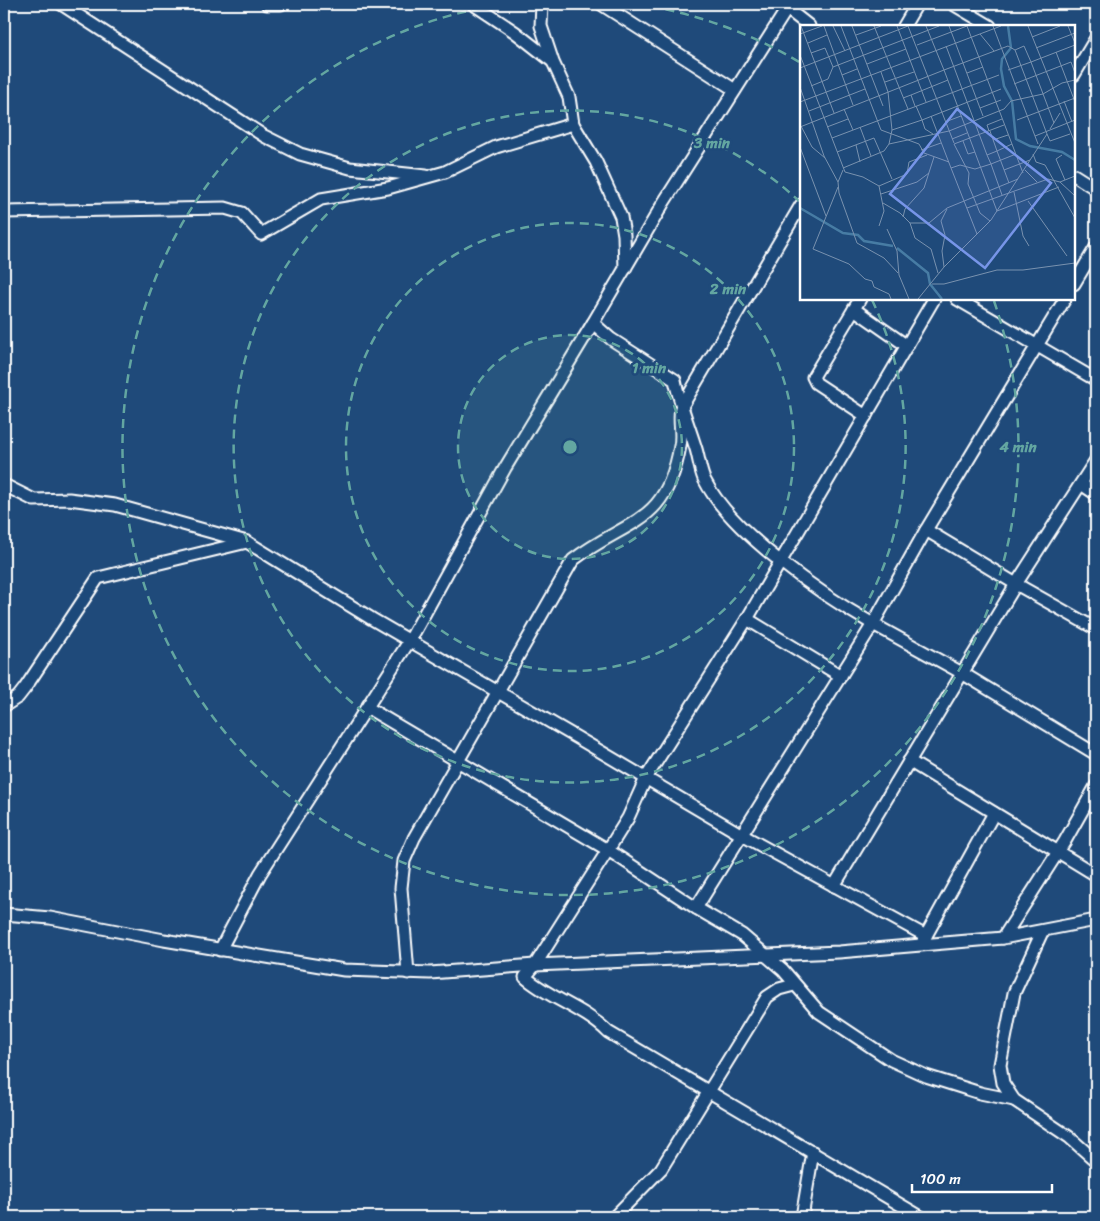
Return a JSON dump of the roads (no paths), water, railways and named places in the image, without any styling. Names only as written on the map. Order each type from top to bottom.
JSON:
[{"type":"street","points":[[61,4],[264,136],[300,154],[350,168],[428,176]]},
{"type":"street","points":[[267,4],[281,4]]},
{"type":"street","points":[[473,4],[515,32],[553,62]]},
{"type":"street","points":[[542,4],[541,26],[553,62],[569,97],[573,124],[596,162],[621,217],[624,235],[625,269]]},
{"type":"street","points":[[601,4],[735,90]]},
{"type":"street","points":[[905,25],[917,4]]},
{"type":"street","points":[[954,4],[988,25]]},
{"type":"street","points":[[220,950],[260,874],[410,640],[505,468],[593,324],[664,202],[786,6],[808,25]]},
{"type":"street","points":[[1075,73],[1096,38]]},
{"type":"street","points":[[4,212],[225,208],[242,213],[261,234],[320,199],[388,188],[458,167],[496,146],[573,124]]},
{"type":"street","points":[[1075,176],[1096,189]]},
{"type":"street","points":[[408,973],[401,888],[404,862],[414,838],[573,560],[593,545],[637,522],[661,501],[676,466],[681,443],[678,419],[681,408],[800,207]]},
{"type":"street","points":[[1075,282],[1096,247]]},
{"type":"street","points":[[859,300],[813,376],[816,382],[866,416]]},
{"type":"street","points":[[921,1217],[540,990],[525,976],[535,965],[628,818],[646,778],[747,619],[933,300]]},
{"type":"street","points":[[959,300],[1096,380]]},
{"type":"street","points":[[696,908],[873,624],[926,530],[1064,300]]},
{"type":"street","points":[[854,310],[907,346]]},
{"type":"street","points":[[593,324],[611,339],[675,380],[681,408],[688,424],[704,478],[712,492],[738,524],[780,562],[873,624],[962,673],[1096,754]]},
{"type":"street","points":[[834,886],[1016,584],[1096,460]]},
{"type":"street","points":[[1081,484],[1096,494]]},
{"type":"street","points":[[4,485],[34,500],[69,499],[115,506],[247,542],[307,580],[498,690],[561,730],[834,886],[923,940]]},
{"type":"street","points":[[926,530],[1096,629]]},
{"type":"street","points":[[4,706],[18,697],[25,688],[98,578],[247,542]]},
{"type":"street","points":[[747,619],[841,676]]},
{"type":"street","points":[[368,708],[459,760],[608,850],[696,908],[742,935],[766,954],[819,1012],[869,1047],[910,1070],[980,1093],[1014,1100],[1070,1137],[1096,1161]]},
{"type":"street","points":[[909,761],[1096,875]]},
{"type":"street","points":[[1003,938],[1058,852],[1096,786]]},
{"type":"street","points":[[923,940],[994,813]]},
{"type":"street","points":[[4,914],[50,918],[220,950],[344,970],[408,973],[475,971],[535,965],[838,952],[923,940],[1003,938],[1042,932],[1096,920]]},
{"type":"street","points":[[1014,1100],[1003,1083],[1000,1065],[1014,994],[1042,932]]},
{"type":"street","points":[[614,1217],[662,1169],[767,996],[779,989],[794,984]]},
{"type":"street","points":[[802,1217],[813,1152]]}]
